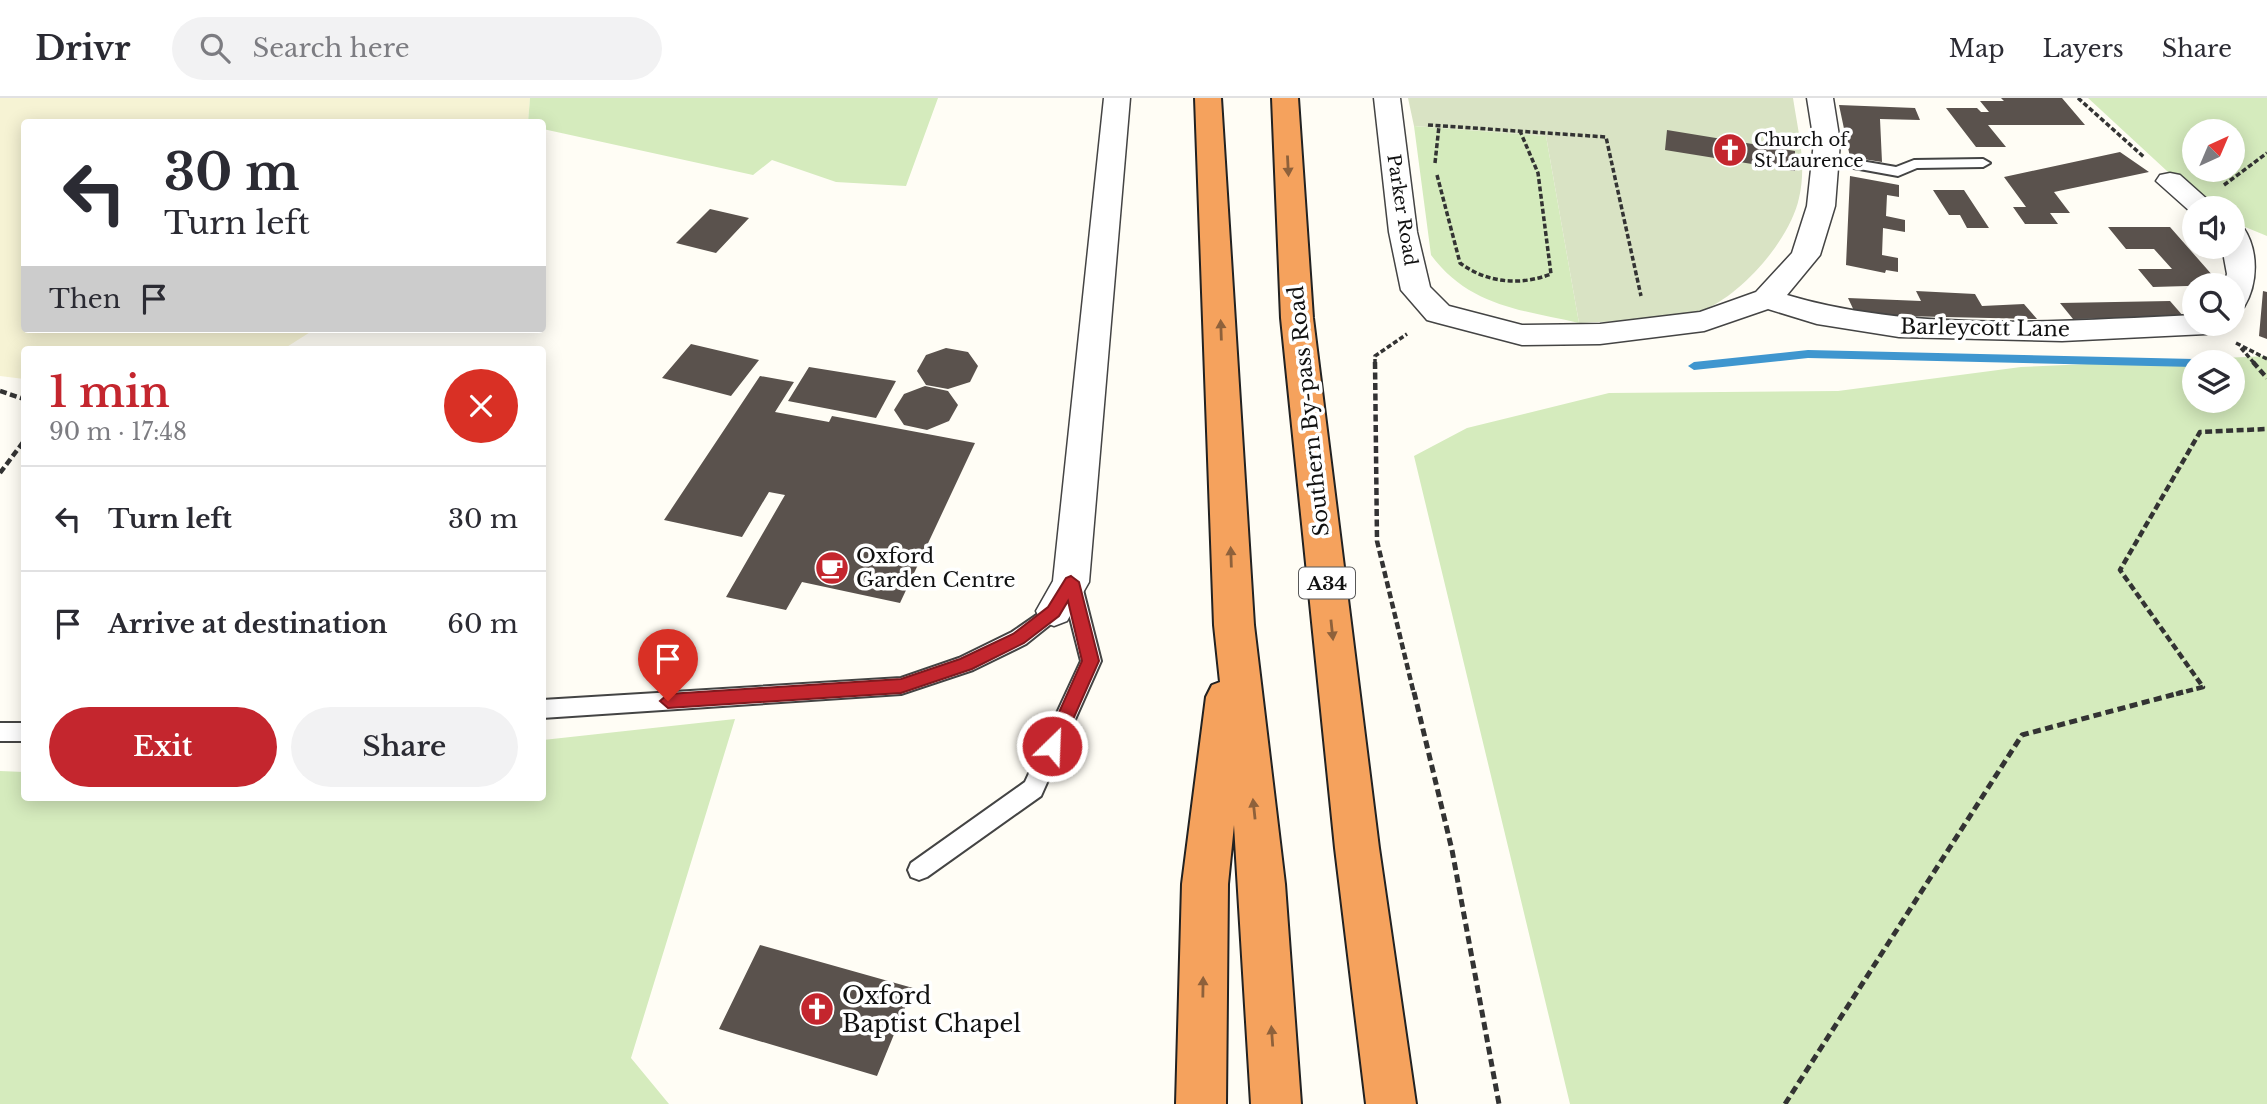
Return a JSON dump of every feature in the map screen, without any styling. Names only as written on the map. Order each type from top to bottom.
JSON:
[{"type":"highway","points":[[1208,98],[1234,625],[1262,884],[1276,1104]]},
{"type":"highway","name":"Southern By-pass Road","points":[[1285,98],[1297,318],[1357,848]]},
{"type":"highway","points":[[1201,1104],[1205,884],[1234,625]]},
{"type":"highway","points":[[1357,848],[1413,1104]]},
{"type":"highway","name":"A34","points":[[1357,848],[1391,1104]]},
{"type":"street","points":[[1054,611],[1071,582],[1117,98]]},
{"type":"street","points":[[1438,313],[1522,335],[1600,334],[1704,321],[1767,299],[1805,256],[1821,206],[1827,142],[1820,98]]},
{"type":"street","name":"Parker Road","points":[[1388,110],[1403,232],[1416,290],[1438,313]]},
{"type":"street","points":[[2170,181],[2188,196]]},
{"type":"street","name":"Barleycott Lane","points":[[1767,299],[1817,314],[1899,327],[2062,331],[2182,325]]},
{"type":"lane","points":[[1826,159],[1898,172],[1914,164],[1983,163]]},
{"type":"lane","points":[[919,870],[1033,789],[1091,661],[1071,582]]},
{"type":"lane","points":[[546,709],[901,686],[966,664],[998,649],[1019,638],[1054,611]]},
{"type":"lane","points":[[0,732],[21,732]]},
{"type":"path","points":[[2078,98],[2170,181]]},
{"type":"path","points":[[1388,110],[1439,126],[1606,137],[1635,275]]},
{"type":"path","points":[[1439,126],[1434,166],[1460,263],[1471,272],[1490,279],[1539,280],[1551,274],[1538,173],[1520,131]]},
{"type":"path","points":[[2213,196],[2267,153]]},
{"type":"path","points":[[1438,313],[1375,356],[1377,541],[1452,850],[1499,1104]]},
{"type":"path","points":[[2240,347],[2267,378]]},
{"type":"path","points":[[0,391],[21,398]]},
{"type":"path","points":[[1786,1104],[2022,735],[2203,687],[2120,570],[2200,432],[2267,429]]},
{"type":"path","points":[[0,473],[21,445]]},
{"type":"shaded area","points":[[0,98],[530,98],[528,119],[21,119],[21,333],[309,333],[288,346],[21,346],[21,379],[0,376]]},
{"type":"green space","points":[[530,98],[938,98],[906,186],[836,182],[772,160],[753,175],[546,130],[546,119],[528,119]]},
{"type":"green space","points":[[1408,98],[1793,98],[1802,161],[1799,198],[1786,231],[1762,265],[1716,304],[1701,311],[1675,317],[1579,323],[1546,136],[1414,126]]},
{"type":"green space","points":[[2088,98],[2267,98],[2267,236],[2245,227],[2245,196],[2194,196]]},
{"type":"green space","points":[[1414,126],[1546,136],[1579,323],[1517,309],[1479,296],[1446,272],[1431,255]]},
{"type":"green space","points":[[2267,356],[2267,1104],[1570,1104],[1414,456],[1467,428],[1609,393],[1838,391],[2021,367],[2182,360],[2182,413],[2245,413],[2245,357]]},
{"type":"green space","points":[[735,719],[631,1058],[669,1104],[0,1104],[0,771],[21,772],[21,801],[546,801],[546,740]]},
{"type":"building","points":[[2001,98],[2062,98],[2085,125],[1988,125],[2006,147],[1976,147],[1946,108],[1977,108],[1981,112],[1989,112],[1980,101],[2004,101]]},
{"type":"building","points":[[1839,105],[1915,108],[1920,120],[1880,119],[1882,162],[1850,157]]},
{"type":"building","name":"Church of St Laurence","points":[[1667,130],[1795,151],[1795,171],[1665,150]]},
{"type":"building","points":[[2120,152],[2149,172],[2054,192],[2070,213],[2050,213],[2058,224],[2025,224],[2013,207],[2026,207],[2004,177]]},
{"type":"building","points":[[1850,176],[1899,185],[1899,197],[1887,195],[1886,216],[1905,220],[1905,232],[1883,228],[1882,255],[1898,258],[1898,272],[1886,270],[1885,273],[1846,265]]},
{"type":"building","points":[[1933,190],[1964,190],[1989,228],[1967,228],[1960,215],[1949,215]]},
{"type":"building","points":[[710,209],[749,218],[716,253],[676,243]]},
{"type":"building","points":[[2108,227],[2170,227],[2182,241],[2182,259],[2198,259],[2210,273],[2182,273],[2182,286],[2153,287],[2138,269],[2172,269],[2154,249],[2126,249]]},
{"type":"building","points":[[1916,291],[1975,294],[1982,306],[2024,304],[2037,319],[1856,315],[1848,298],[1921,301]]},
{"type":"building","points":[[2263,291],[2267,292],[2267,339],[2259,336]]},
{"type":"building","points":[[2170,301],[2182,317],[2073,319],[2060,303]]},
{"type":"building","points":[[691,344],[759,360],[731,396],[662,378]]},
{"type":"building","points":[[946,348],[968,352],[978,366],[970,382],[948,389],[926,385],[917,371],[926,355]]},
{"type":"building","points":[[809,367],[896,381],[876,418],[788,401]]},
{"type":"building","points":[[760,376],[794,382],[775,412],[829,422],[832,416],[975,443],[900,603],[802,582],[786,610],[726,597],[785,495],[769,492],[742,537],[664,520]]},
{"type":"building","points":[[925,386],[948,391],[958,405],[949,421],[927,430],[904,425],[894,410],[904,394]]},
{"type":"building","name":"Oxford Baptist Chapel","points":[[760,945],[913,988],[877,1076],[719,1029]]},
{"type":"waterway","points":[[1694,366],[1808,354],[2182,363]]},
{"type":"place","name":"Church of St Laurence","points":[[1730,150]]},
{"type":"place","name":"Oxford Garden Centre","points":[[832,568]]},
{"type":"place","name":"Oxford Baptist Chapel","points":[[817,1009]]},
{"type":"route","points":[[668,701],[901,686],[966,664],[1019,638],[1054,611],[1071,582],[1091,661],[1052,746]]}]
